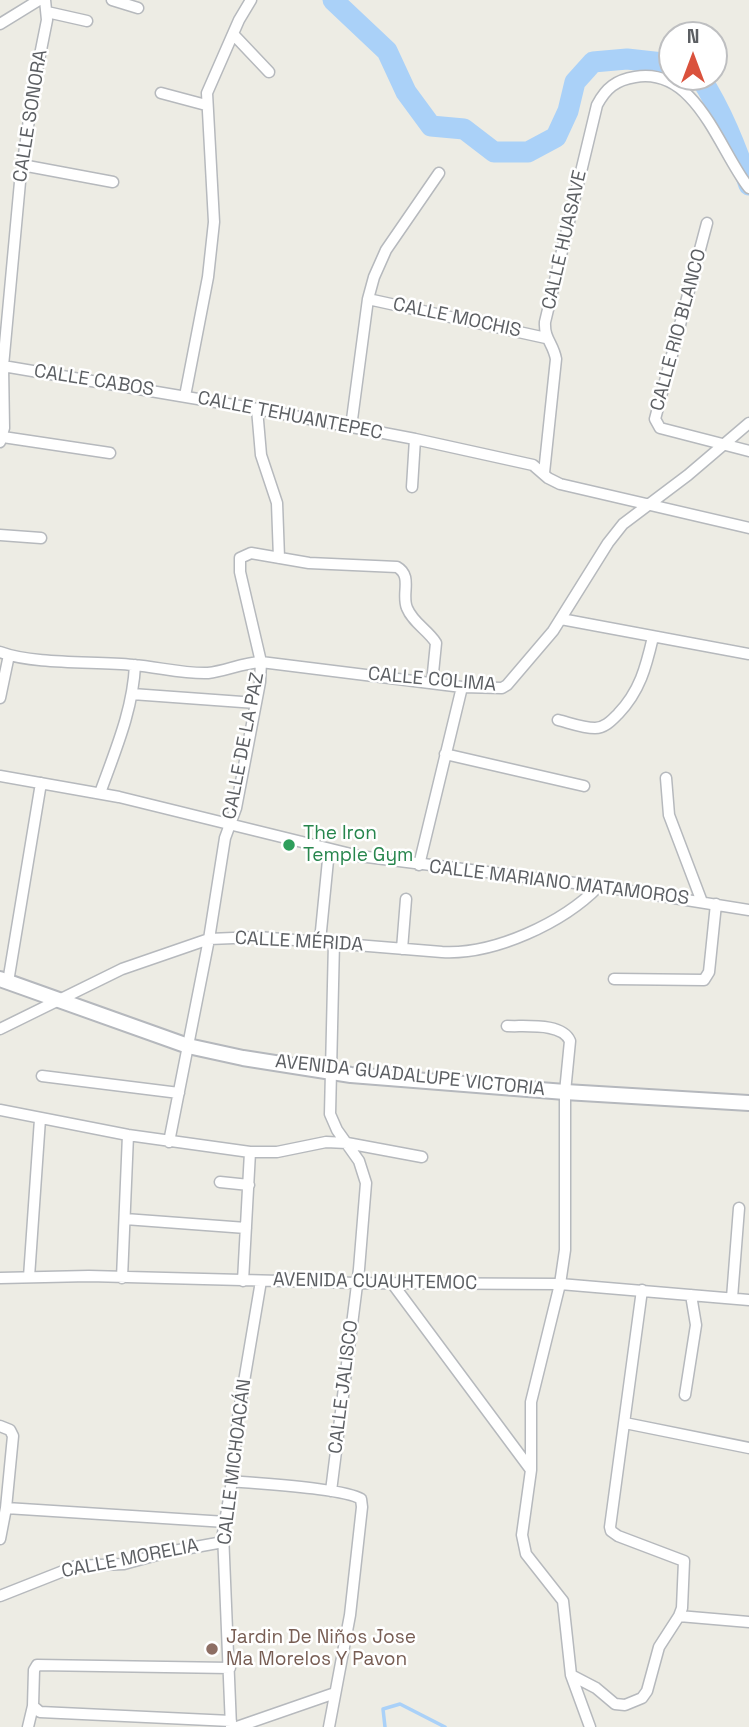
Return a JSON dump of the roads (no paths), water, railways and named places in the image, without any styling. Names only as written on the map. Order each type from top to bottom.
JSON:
[{"type":"main road","name":"AVENIDA GUADALUPE VICTORIA","points":[[4,981],[188,1046],[329,1072],[565,1092],[749,1103]]},
{"type":"street","points":[[0,24],[39,0]]},
{"type":"street","name":"CALLE SONORA","points":[[1,439],[3,366],[22,165],[47,12],[45,0]]},
{"type":"street","points":[[112,0],[138,8]]},
{"type":"street","name":"CALLE TEHUANTEPEC","points":[[251,0],[211,82],[206,105],[214,222],[208,277],[185,396],[415,439],[533,465],[560,484],[749,528]]},
{"type":"street","points":[[47,12],[87,21]]},
{"type":"street","points":[[233,34],[269,72]]},
{"type":"street","name":"CALLE HUASAVE","points":[[544,473],[556,359],[546,338],[545,322],[597,105],[611,85],[624,79],[654,76],[684,91],[696,103],[749,188]]},
{"type":"street","points":[[161,93],[206,105]]},
{"type":"street","points":[[22,165],[113,182]]},
{"type":"street","points":[[351,427],[368,299],[374,277],[386,250],[439,173]]},
{"type":"street","name":"CALLE RIO BLANCO","points":[[707,223],[655,419],[660,428],[749,451]]},
{"type":"street","name":"CALLE MOCHIS","points":[[368,299],[546,338]]},
{"type":"street","name":"CALLE CABOS","points":[[3,366],[185,396]]},
{"type":"street","points":[[257,409],[261,456],[277,503],[279,558]]},
{"type":"street","name":"CALLE COLIMA","points":[[4,654],[22,658],[135,665],[208,673],[241,664],[261,663],[496,690],[507,685],[561,619],[608,543],[623,524],[680,482],[749,422]]},
{"type":"street","points":[[1,439],[110,453]]},
{"type":"street","points":[[412,487],[415,439]]},
{"type":"street","points":[[0,535],[41,538]]},
{"type":"street","name":"CALLE DE LA PAZ","points":[[169,1142],[209,939],[225,838],[236,808],[256,703],[261,663],[239,564],[244,554],[309,563],[397,567],[406,575],[408,610],[436,643],[432,683]]},
{"type":"street","points":[[561,619],[749,654]]},
{"type":"street","points":[[558,720],[597,728],[611,722],[637,691],[653,637]]},
{"type":"street","points":[[0,698],[4,654]]},
{"type":"street","points":[[100,793],[132,694],[135,665]]},
{"type":"street","points":[[419,865],[461,687]]},
{"type":"street","points":[[132,694],[256,703]]},
{"type":"street","points":[[445,754],[584,786]]},
{"type":"street","name":"CALLE MARIANO MATAMOROS","points":[[0,776],[100,793],[330,850],[419,865],[599,886],[749,910]]},
{"type":"street","points":[[666,778],[669,816],[702,902]]},
{"type":"street","points":[[4,981],[41,783]]},
{"type":"street","points":[[320,941],[330,850]]},
{"type":"street","name":"CALLE MÉRIDA","points":[[0,1029],[122,970],[209,939],[258,937],[455,953],[481,949],[550,924],[586,900],[599,886]]},
{"type":"street","points":[[402,949],[406,899]]},
{"type":"street","points":[[614,979],[704,980],[709,972],[716,904]]},
{"type":"street","name":"CALLE JALISCO","points":[[331,1492],[357,1283],[366,1183],[359,1161],[337,1130],[330,1114],[334,942]]},
{"type":"street","points":[[507,1026],[552,1029],[568,1036],[570,1046],[565,1092],[566,1227],[559,1284],[531,1402],[531,1470],[522,1535],[523,1545],[532,1562],[563,1601],[571,1675],[590,1727]]},
{"type":"street","points":[[42,1076],[179,1093]]},
{"type":"street","points":[[0,1110],[169,1142],[250,1152],[277,1152],[326,1142],[347,1143],[422,1157]]},
{"type":"street","points":[[29,1277],[40,1119]]},
{"type":"street","points":[[122,1278],[128,1135]]},
{"type":"street","points":[[243,1280],[250,1152]]},
{"type":"street","points":[[220,1182],[248,1185]]},
{"type":"street","points":[[732,1298],[739,1208]]},
{"type":"street","points":[[125,1219],[246,1228]]},
{"type":"street","name":"AVENIDA CUAUHTEMOC","points":[[0,1278],[559,1284],[749,1300]]},
{"type":"street","name":"CALLE MICHOACÁN","points":[[233,1725],[223,1542],[239,1417],[261,1281]]},
{"type":"street","points":[[392,1283],[531,1470]]},
{"type":"street","points":[[571,1675],[596,1688],[615,1704],[625,1705],[638,1701],[647,1692],[659,1647],[679,1616],[683,1601],[684,1561],[618,1536],[610,1527],[642,1290]]},
{"type":"street","points":[[685,1395],[695,1325],[691,1294]]},
{"type":"street","points":[[625,1423],[749,1448]]},
{"type":"street","points":[[0,1426],[10,1430],[13,1436],[0,1539]]},
{"type":"street","points":[[232,1481],[359,1497],[362,1507],[350,1615],[328,1727]]},
{"type":"street","points":[[6,1508],[226,1522]]},
{"type":"street","name":"CALLE MORELIA","points":[[0,1596],[76,1566],[124,1564],[167,1552],[223,1542]]},
{"type":"street","points":[[679,1616],[749,1622]]},
{"type":"street","points":[[28,1727],[33,1706],[34,1670],[39,1665],[230,1668]]},
{"type":"street","points":[[33,1706],[40,1712],[233,1725],[335,1693]]},
{"type":"waterway","points":[[333,0],[387,51],[406,92],[431,126],[464,129],[494,152],[528,152],[556,137],[568,111],[575,82],[593,62],[627,59],[658,62]]},
{"type":"waterway","points":[[708,91],[728,130],[749,185]]},
{"type":"waterway","points":[[385,1727],[383,1709],[400,1704],[445,1727]]},
{"type":"place","name":"The Iron Temple Gym","points":[[289,845]]},
{"type":"place","name":"Jardin De Niños Jose Ma Morelos Y Pavon","points":[[212,1649]]}]
